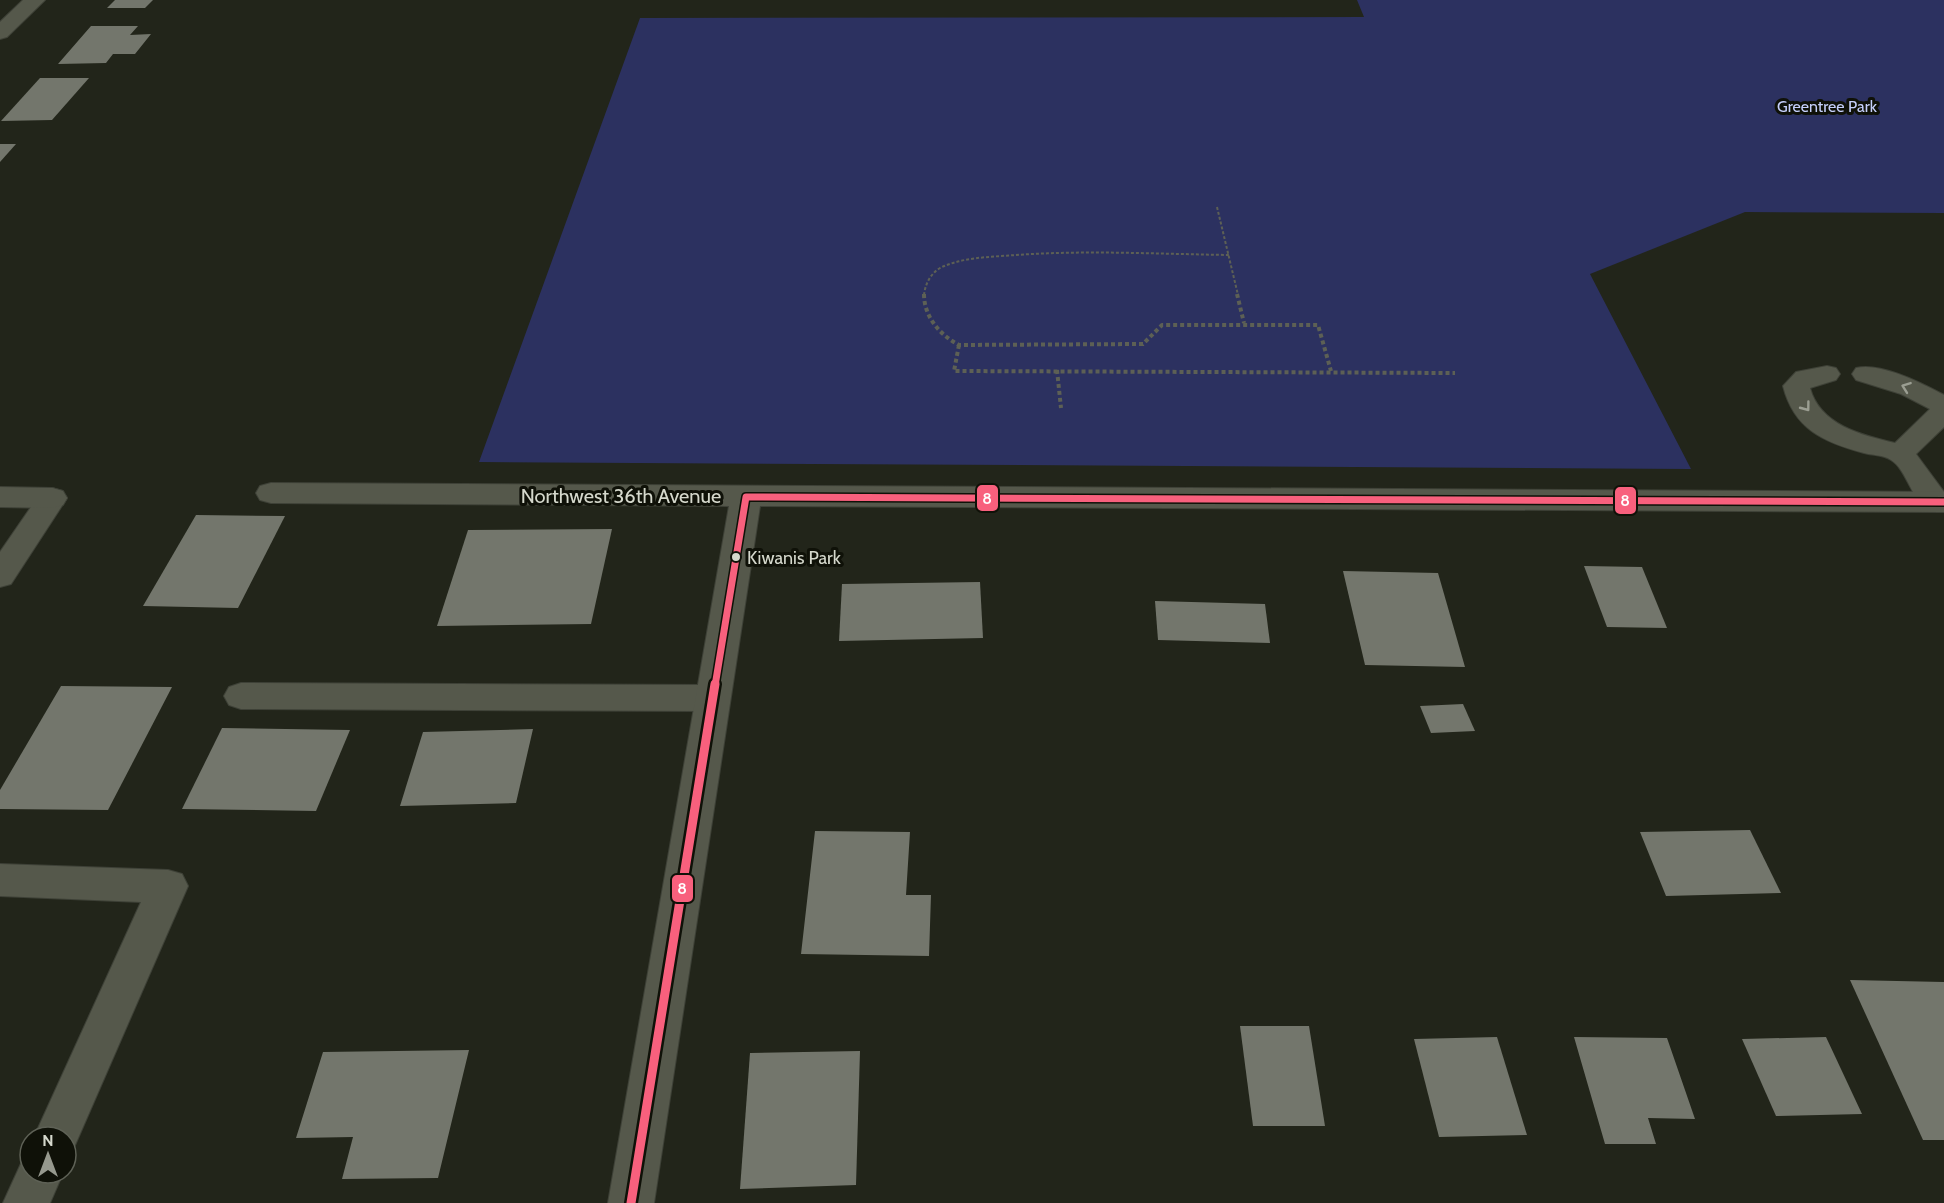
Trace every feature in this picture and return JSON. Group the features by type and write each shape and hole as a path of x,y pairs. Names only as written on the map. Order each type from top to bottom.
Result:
{"street":[{"path":"0,33 35,0"},
{"name":"Northwest 36th Avenue","path":"271,494 1940,502"},
{"path":"0,497 52,498"},
{"path":"631,1203 746,497"},
{"path":"0,880 168,886 61,1125"},
{"path":"26,1203 34,1185"}],"lane":[{"path":"1827,374 1805,378 1796,386 1802,405 1819,422 1856,443 1901,453 1940,502"},
{"path":"1865,374 1911,388 1944,406"},
{"path":"1901,453 1944,411"},
{"path":"0,576 52,498"},
{"path":"241,696 713,698"}],"path":[{"path":"1217,207 1244,323"},
{"path":"1229,255 1011,255 968,260 939,268 927,280 923,300 931,321 950,341 959,345 1143,344 1162,325 1244,323 1318,325 1331,371"},
{"path":"959,345 954,371 1057,370 1236,374 1331,371 1455,373"},
{"path":"1057,370 1061,408"}],"green space":[{"name":"Greentree Park","path":"1357,0 1944,0 1944,213 1745,212 1590,274 1691,469 479,462 640,18 1364,17"}],"building":[{"path":"115,0 153,0 145,8 107,8"},
{"path":"91,26 138,26 130,35 151,34 135,54 113,54 106,63 58,64"},
{"path":"40,78 89,78 52,120 1,121"},
{"path":"0,144 16,144 0,162"},
{"path":"196,515 285,516 238,608 143,606"},
{"path":"612,529 591,624 437,626 468,530"},
{"path":"1584,566 1642,567 1667,628 1607,627"},
{"path":"1343,571 1438,573 1465,667 1365,665"},
{"path":"980,582 983,638 839,641 842,584"},
{"path":"1155,601 1265,604 1270,643 1158,640"},
{"path":"61,686 172,687 108,810 0,809 0,790"},
{"path":"1463,704 1475,731 1431,733 1420,706"},
{"path":"222,728 350,730 316,811 182,809"},
{"path":"533,729 516,803 400,806 423,732"},
{"path":"1750,830 1781,893 1666,896 1640,832"},
{"path":"815,831 910,832 906,895 931,895 929,956 801,954"},
{"path":"1850,980 1944,982 1944,1140 1923,1140"},
{"path":"1240,1026 1309,1026 1325,1126 1253,1126"},
{"path":"1497,1037 1527,1135 1439,1137 1414,1039"},
{"path":"1574,1037 1667,1038 1695,1119 1648,1118 1656,1144 1605,1144"},
{"path":"1826,1037 1862,1114 1776,1116 1742,1039"},
{"path":"469,1050 438,1178 342,1179 353,1137 296,1138 323,1052"},
{"path":"860,1051 856,1185 740,1189 750,1053"}],"transit line":[{"name":"8","path":"631,1203 746,497 1944,502"}],"place":[{"name":"Kiwanis Park","path":"736,557"}]}
